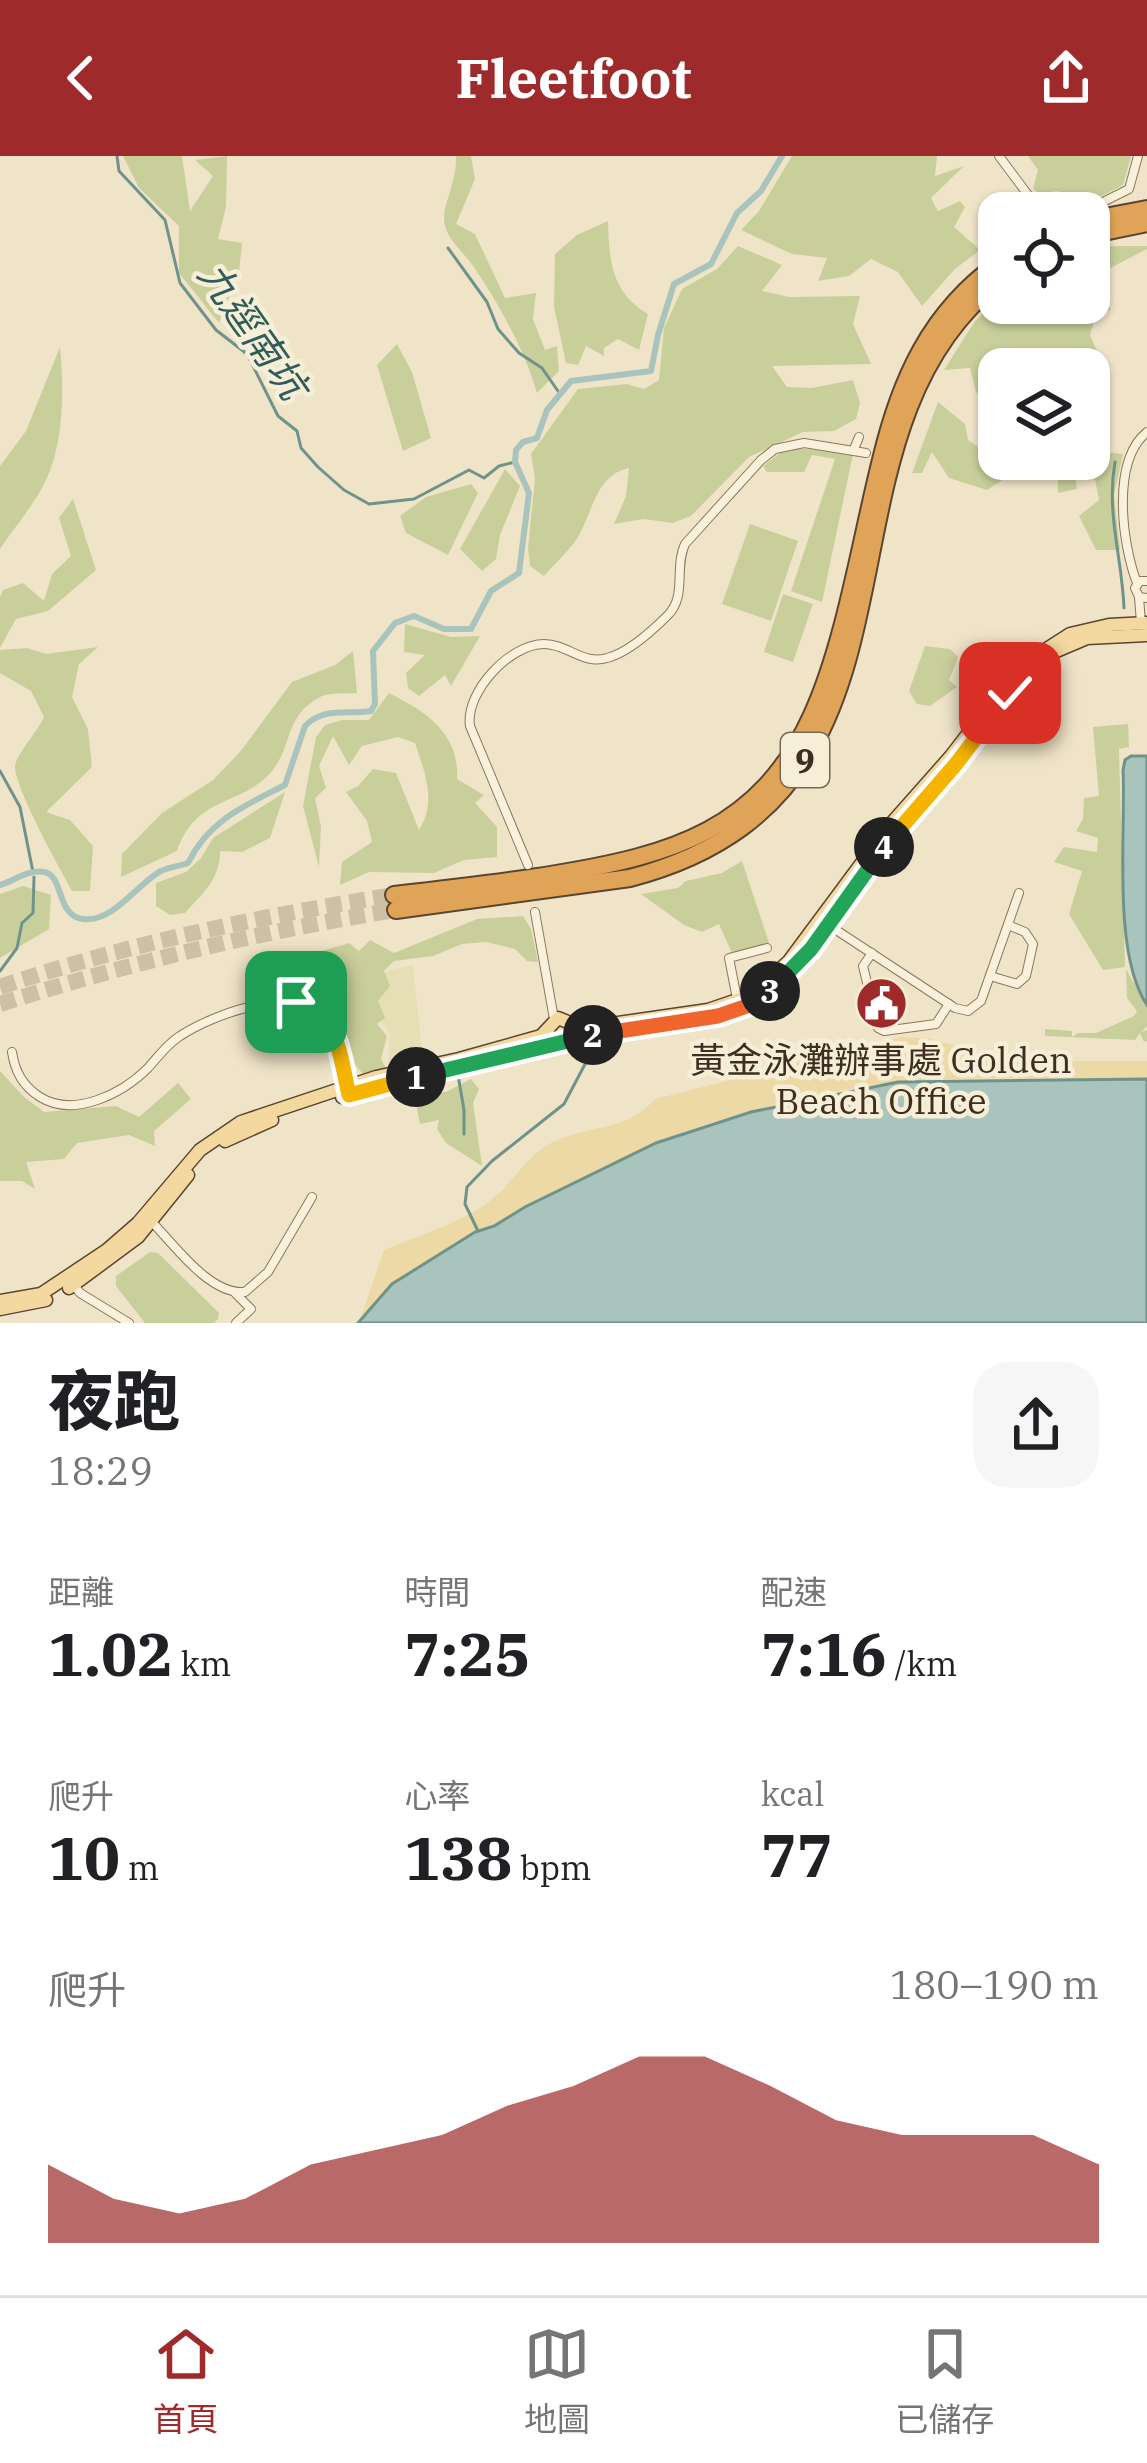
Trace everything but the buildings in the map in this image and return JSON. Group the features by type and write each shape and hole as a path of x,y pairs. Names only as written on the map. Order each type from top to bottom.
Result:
{"highway":[{"path":"1110,216 1147,209"},
{"path":"1110,231 1147,223"},
{"name":"9","path":"978,280 943,316 905,378 824,684 791,754 769,784 718,826 663,852 395,902 630,878 728,838 767,806 796,773 831,712 896,452 921,378 950,330 978,302"}],"main road":[{"path":"738,1005 781,970 1036,667 1078,640 1144,629"},
{"path":"0,1305 41,1302 120,1253 194,1168 230,1137 348,1091 551,1031 695,1020 764,996 791,972 823,921"},
{"path":"551,1031 561,1018 570,1031"}],"street":[{"path":"999,156 1026,192"},
{"path":"1110,196 1129,189 1138,156"},
{"path":"1144,629 1143,597 1135,591 1142,582 1123,484 1128,454 1147,432"},
{"path":"854,449 859,436"},
{"path":"527,865 470,726 470,704 477,689 531,646 554,644 590,659 617,654 671,612 678,596 679,561 685,544 764,456 793,444 866,453"},
{"path":"823,921 963,1011 976,1008 1019,893"},
{"path":"535,912 551,1031"},
{"path":"990,976 1017,984 1026,976 1033,944 1025,932 1008,925"},
{"path":"738,1005 728,953 766,948"},
{"path":"872,953 863,966 874,1025 884,1031 936,1024 949,1004"},
{"path":"12,1052 15,1069 34,1094 68,1106 90,1102 135,1080 176,1039 208,1021 243,1008 296,1002 311,1006 329,1022 348,1091"},
{"path":"235,1293 260,1282 312,1197"},
{"path":"149,1219 214,1283 235,1293 250,1309 236,1323"},
{"path":"72,1281 80,1293 129,1323"}],"shaded area":[{"path":"413,965 423,1061 388,1066 390,1035 372,1005 379,978"}],"green space":[{"path":"123,156 182,156 190,211 213,176 195,160 227,156 226,207 218,239 242,243 239,272 219,323 179,273 179,226 139,188"},
{"path":"456,156 471,156 475,179 456,224 475,234 505,298 536,293 533,319 545,350 557,346 559,371 537,393 502,312 445,227"},
{"path":"792,156 937,156 935,176 964,166 931,198 938,211 960,201 965,207 954,227 978,252 922,306 898,272 871,259 849,276 818,281 827,258 792,254 741,230 759,211"},
{"path":"1028,156 1131,156 1123,185 1109,192 1037,192 1033,188 1038,170"},
{"path":"608,221 614,274 626,296 648,314 639,350 618,339 604,348 604,356 586,346 578,365 566,363 554,307 555,254 577,235"},
{"path":"738,246 782,265 762,291 789,297 860,296 853,324 871,364 772,366 787,387 812,388 853,380 860,403 856,419 834,431 803,432 749,457 691,516 673,523 643,519 614,524 626,496 629,468 618,472 602,486 574,542 544,576 530,566 528,548 535,478 531,454 578,389 627,384 644,389 659,380 664,328 682,289 717,269"},
{"path":"1110,246 1147,249 1110,268"},
{"path":"975,321 1093,324 1090,335 1096,348 978,348 978,394 970,368 944,370"},
{"path":"397,344 412,372 431,438 403,451 377,365"},
{"path":"60,347 61,414 53,463 37,497 0,549 0,466 26,431"},
{"path":"938,402 965,424 968,440 978,447 978,480 1002,480 987,490 949,478 932,452 922,473 912,473"},
{"path":"797,448 853,454 822,602 791,591 835,459 812,455 804,472 767,472 763,466"},
{"path":"1110,453 1123,454 1114,495 1120,550 1096,550 1079,516 1099,500 1095,480 1110,480"},
{"path":"505,469 520,486 500,535 496,559 482,571 460,549"},
{"path":"1058,480 1076,480 1077,489 1058,493"},
{"path":"471,484 478,493 448,555 406,533 400,516 426,497"},
{"path":"73,499 96,570 48,611 16,619 0,648 3,590 23,583 44,601 52,574 71,556 59,518"},
{"path":"750,524 798,541 771,621 722,604"},
{"path":"783,594 813,604 793,662 764,652"},
{"path":"405,624 451,637 480,636 451,686 445,675 419,696 408,688 406,673 425,655 404,652"},
{"path":"925,646 950,649 958,657 949,680 957,687 930,706 917,704 909,691"},
{"path":"98,647 79,664 72,697 88,729 92,767 46,812 70,820 93,846 90,891 72,891 30,810 15,767 44,717 31,691 0,673 0,650 27,648 46,654"},
{"path":"353,651 357,693 328,694 309,704 264,780 209,809 186,832 177,851 121,877 122,854 162,813 213,780 292,682 335,665"},
{"path":"389,693 427,716 446,736 457,779 484,795 475,803 497,827 497,857 464,860 434,873 369,872 340,885 342,862 372,842 367,821 346,792 373,769 396,773 419,830 427,809 428,787 415,743 398,737 362,746 349,765 333,736 319,766 326,788 315,798 321,826 319,867 303,806 316,737 325,725 369,720"},
{"path":"1128,724 1129,747 1119,749 1125,967 1103,970 1069,914 1082,871 1054,862 1064,847 1097,852 1098,838 1076,831 1083,819 1084,798 1099,796 1093,727"},
{"path":"285,792 270,838 242,852 220,851 214,878 185,913 170,915 156,906 156,883 186,872 213,838"},
{"path":"742,861 769,943 732,953 719,924 702,932 641,894 678,888"},
{"path":"23,886 51,895 49,929 0,958 0,894"},
{"path":"523,916 538,962 527,961 515,949 486,942 394,961 384,971 390,986 378,1001 385,1018 377,1024 387,1036 381,1059 386,1068 364,1075 351,1060 349,1040 329,1006 332,991 322,951 349,943 359,951 370,940 394,953 477,919"},
{"path":"1126,969 1147,1007 1147,1026 1141,1032 1147,1030 1147,1041 1140,1033 1135,1040 1045,1036 1045,1029 1072,1031 1072,1037 1096,1033 1134,1016 1137,1011 1127,998"},
{"path":"0,1071 44,1112 116,1106 139,1117 178,1083 191,1099 154,1131 155,1146 129,1135 77,1143 64,1159 26,1162 35,1189 22,1181 0,1181"},
{"path":"471,1079 479,1089 473,1103 482,1166 446,1143 437,1129 439,1120 420,1124 414,1093 446,1092"},
{"path":"150,1252 158,1253 219,1313 214,1323 145,1323 116,1286 116,1276"}],"sand":[{"path":"901,1037 928,1038 1011,1061 1147,1061 1147,1079 899,1082 810,1097 714,1122 648,1147 459,1243 407,1276 361,1317 384,1250 486,1204 545,1146 633,1117 655,1099"}],"water":[{"path":"1131,756 1147,756 1147,1005 1136,983 1125,924 1123,770"},
{"path":"1147,1079 1147,1323 358,1323 392,1284 475,1232 656,1143 751,1112 898,1082"}],"waterway":[{"name":"九逕南坑","path":"117,156 119,171 165,220 180,283 216,330 247,354 278,416 297,431 301,448 344,490 369,504 414,499 469,470 484,478 499,466 515,462"},
{"path":"0,885 44,872 55,880 74,916 94,919 105,915 161,871 188,863 206,836 229,816 285,785 305,726 328,714 371,711 375,704 373,651 395,623 414,616 444,629 471,629 491,591 519,573 529,493 515,462 516,450 537,438 547,410 571,381 651,371 674,284 711,264 737,213 761,191 782,156"},
{"path":"448,248 487,302 498,329 519,353 542,368 560,394"},
{"path":"1115,462 1113,517 1124,608"},
{"path":"0,771 20,807 33,872"},
{"path":"0,971 17,948 22,923 33,913 34,877"},
{"path":"478,1231 465,1204 467,1187 564,1104 593,1049"},
{"path":"458,1075 464,1134"}],"tunnel":[{"path":"0,987 195,933 394,895"},
{"path":"0,1004 196,950 396,910"}],"place":[{"name":"黃金泳灘辦事處 Golden Beach Office","path":"881,1004"}],"route":[{"path":"296,1002 311,1006 329,1022 349,1095 579,1036 718,1016 747,1006 802,960 896,830 956,764 1010,693"}]}
